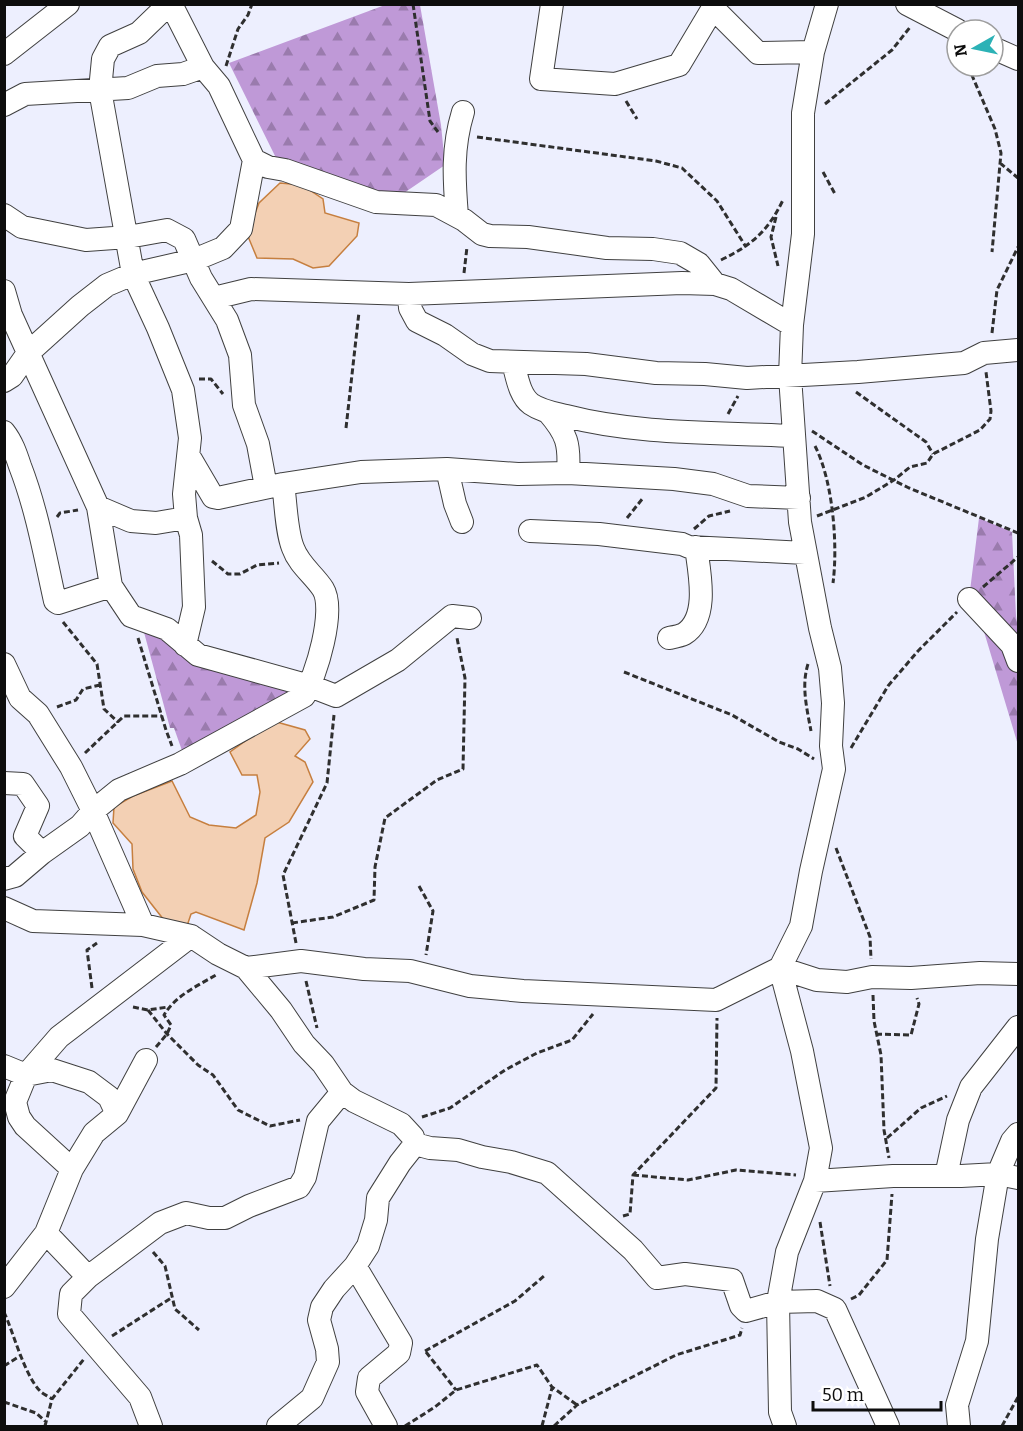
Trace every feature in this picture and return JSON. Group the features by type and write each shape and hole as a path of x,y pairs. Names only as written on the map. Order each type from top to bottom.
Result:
{"street":[{"path":"4,54 68,4"},
{"path":"4,381 12,375 28,354 80,306 107,285 133,274 194,260 223,248 241,229 254,160 219,86 202,67 170,4 139,33 110,46 103,59 100,90 133,274 183,390 190,438 184,494 194,607 185,645"},
{"path":"552,4 541,79 615,84 679,65 713,8 758,54 813,52"},
{"path":"246,968 301,961 364,969 410,971 470,986 607,996 716,1000 780,968 801,926 834,769 831,746 833,703 830,668 800,522 790,376 792,325 803,234 803,126 813,52 827,4"},
{"path":"915,8 945,24"},
{"path":"4,105 25,94 128,88 157,76 183,74 202,67"},
{"path":"462,112 456,135 454,174 464,220"},
{"path":"254,160 268,167 285,170 376,202 436,205 464,220 482,234 490,236 564,241 607,248 672,251 686,256 709,277 792,325"},
{"path":"4,214 22,227 86,240 128,237 167,230 184,239 201,278 227,320 240,355 244,405 275,486 292,546 299,561 323,590 328,602 327,625 310,686 304,696 180,764 119,789 93,811 80,826 15,876 4,879"},
{"path":"214,298 251,289 409,294 462,293 682,283 709,277"},
{"path":"4,291 8,315 98,507 111,586 131,616 167,629 198,655 310,686 336,696 398,660 461,617"},
{"path":"409,294 410,308 417,321 445,335 472,354 490,361 586,364 656,374 705,374 747,378 831,374 964,363 987,347 1018,350"},
{"path":"513,363 520,388 532,404 548,412 590,422 621,427 706,431 793,428"},
{"path":"548,412 567,438 568,473"},
{"path":"4,432 10,440 26,481 41,533 55,601 58,603 111,586"},
{"path":"189,456 213,497 219,498 362,472 447,469 518,474 568,473 657,478 713,484 748,496 799,498"},
{"path":"447,469 455,504 462,522"},
{"path":"98,507 131,521 188,527"},
{"path":"530,531 805,553"},
{"path":"669,638 684,634 696,621 702,592 689,545"},
{"path":"969,599 1012,645 1018,661"},
{"path":"4,664 20,698 38,714 71,767 143,925"},
{"path":"4,783 23,784 38,806 25,836 42,853"},
{"path":"4,908 33,921 143,925 191,936 218,954 246,968 281,1010 304,1044 323,1064 342,1092 354,1101 400,1124 413,1137 415,1144"},
{"path":"72,1169 25,1126 19,1117 15,1102 26,1075 59,1037 191,936"},
{"path":"780,968 817,981 847,982 872,977 911,978 981,973 1018,974"},
{"path":"780,968 802,1051 821,1148 815,1181 787,1252 778,1302 780,1412 785,1426"},
{"path":"946,1176 958,1120 971,1087 1018,1027"},
{"path":"4,1287 46,1233 72,1169 94,1133 117,1114 146,1060"},
{"path":"4,1066 26,1075 52,1070 89,1082 110,1097 117,1114"},
{"path":"151,1426 140,1397 69,1314 70,1294 88,1277 160,1223 186,1213 209,1218 225,1218 299,1187 305,1177 318,1121 342,1092"},
{"path":"959,1426 957,1405 977,1341 987,1239 1008,1176 1012,1141 1018,1134"},
{"path":"415,1144 430,1148 458,1150 547,1173 604,1222 633,1250 657,1278 685,1274 732,1280 741,1306 746,1311 778,1302 818,1301 835,1309 888,1426"},
{"path":"278,1426 312,1398 328,1362 319,1320 322,1307 368,1246 376,1221 378,1198 415,1144"},
{"path":"815,1181 893,1176 1008,1176"},
{"path":"46,1233 88,1277"},
{"path":"355,1266 401,1343 399,1353 369,1378 368,1392 386,1426"}],"path":[{"path":"219,86 238,29 249,15 252,4"},
{"path":"413,4 430,122 438,132 656,161 682,168 717,201 747,247"},
{"path":"803,126 823,106 892,50 915,8"},
{"path":"973,78 995,129 1001,153 992,252"},
{"path":"1000,163 1018,178"},
{"path":"709,277 768,227 784,198"},
{"path":"462,293 464,220"},
{"path":"800,522 866,497 910,467 927,462 933,454 980,430 990,419 992,411 987,347 997,290 1018,247"},
{"path":"346,428 362,292"},
{"path":"831,374 926,442 933,454"},
{"path":"706,431 728,414 747,378"},
{"path":"179,380 211,379 224,396"},
{"path":"793,428 818,434 863,465 1018,533"},
{"path":"793,428 811,439 822,459 829,485 835,567 832,593"},
{"path":"609,536 630,515 657,478"},
{"path":"689,545 701,521 710,516 729,512 748,496"},
{"path":"41,533 60,513 98,507"},
{"path":"188,527 207,557 228,574 240,574 257,565 299,561"},
{"path":"851,750 888,686 918,651 969,599 1018,557"},
{"path":"58,603 63,621 97,664 104,709 118,722"},
{"path":"131,616 162,716 180,764"},
{"path":"292,923 333,917 374,900 375,867 385,818 436,780 463,769 465,678 461,617"},
{"path":"624,672 732,715 779,742 798,749 834,769"},
{"path":"38,714 76,700 83,689 100,685"},
{"path":"317,1029 283,875 327,783 336,696"},
{"path":"71,767 123,716 162,716"},
{"path":"819,1216 835,1309 859,1295 887,1260 893,1176 886,1139 870,937 834,840"},
{"path":"419,886 433,911 423,974"},
{"path":"95,1009 87,950 119,924"},
{"path":"146,1060 167,1034 171,1025 164,1015 168,1007 217,974 218,954"},
{"path":"876,1034 911,1035 919,1004 911,978"},
{"path":"400,1124 450,1108 505,1071 537,1053 572,1040 607,996"},
{"path":"604,1222 630,1214 633,1175 716,1088 718,1037 716,1000"},
{"path":"128,1008 135,1006 148,1010 168,1007"},
{"path":"148,1010 167,1034 198,1065 213,1075 238,1110 270,1125 322,1116"},
{"path":"886,1139 921,1108 971,1087"},
{"path":"633,1175 688,1180 736,1170 796,1175 815,1181"},
{"path":"140,1238 165,1266 175,1309 199,1330"},
{"path":"399,1353 425,1351 515,1301 544,1276"},
{"path":"46,1424 52,1399 69,1376 97,1347 138,1317 171,1298"},
{"path":"554,1426 577,1405 676,1354 740,1335 746,1311"},
{"path":"4,1312 20,1356 40,1390 52,1399"},
{"path":"425,1351 456,1390"},
{"path":"4,1366 20,1356"},
{"path":"404,1426 435,1407 456,1390 537,1365 552,1387 577,1405"},
{"path":"542,1426 552,1387"},
{"path":"1002,1426 1018,1397"},
{"path":"4,1402 36,1413 46,1424"}],"green space":[{"path":"385,5 420,5 441,125 445,165 382,208 278,162 229,63"},
{"path":"979,518 1012,532 1018,630 1018,745 982,625 969,599"},
{"path":"142,625 299,695 185,759 174,728 170,728"}],"shaded area":[{"path":"280,183 302,185 323,199 325,213 359,223 357,236 329,266 313,268 293,259 257,258 247,234 259,203"},
{"path":"273,721 305,730 310,739 295,756 305,762 313,782 289,822 265,838 257,883 244,930 196,912 191,914 187,926 164,920 142,892 133,869 132,844 113,823 114,807 133,796 172,781 190,817 209,825 236,828 256,815 260,792 257,775 242,775 230,752"}]}
